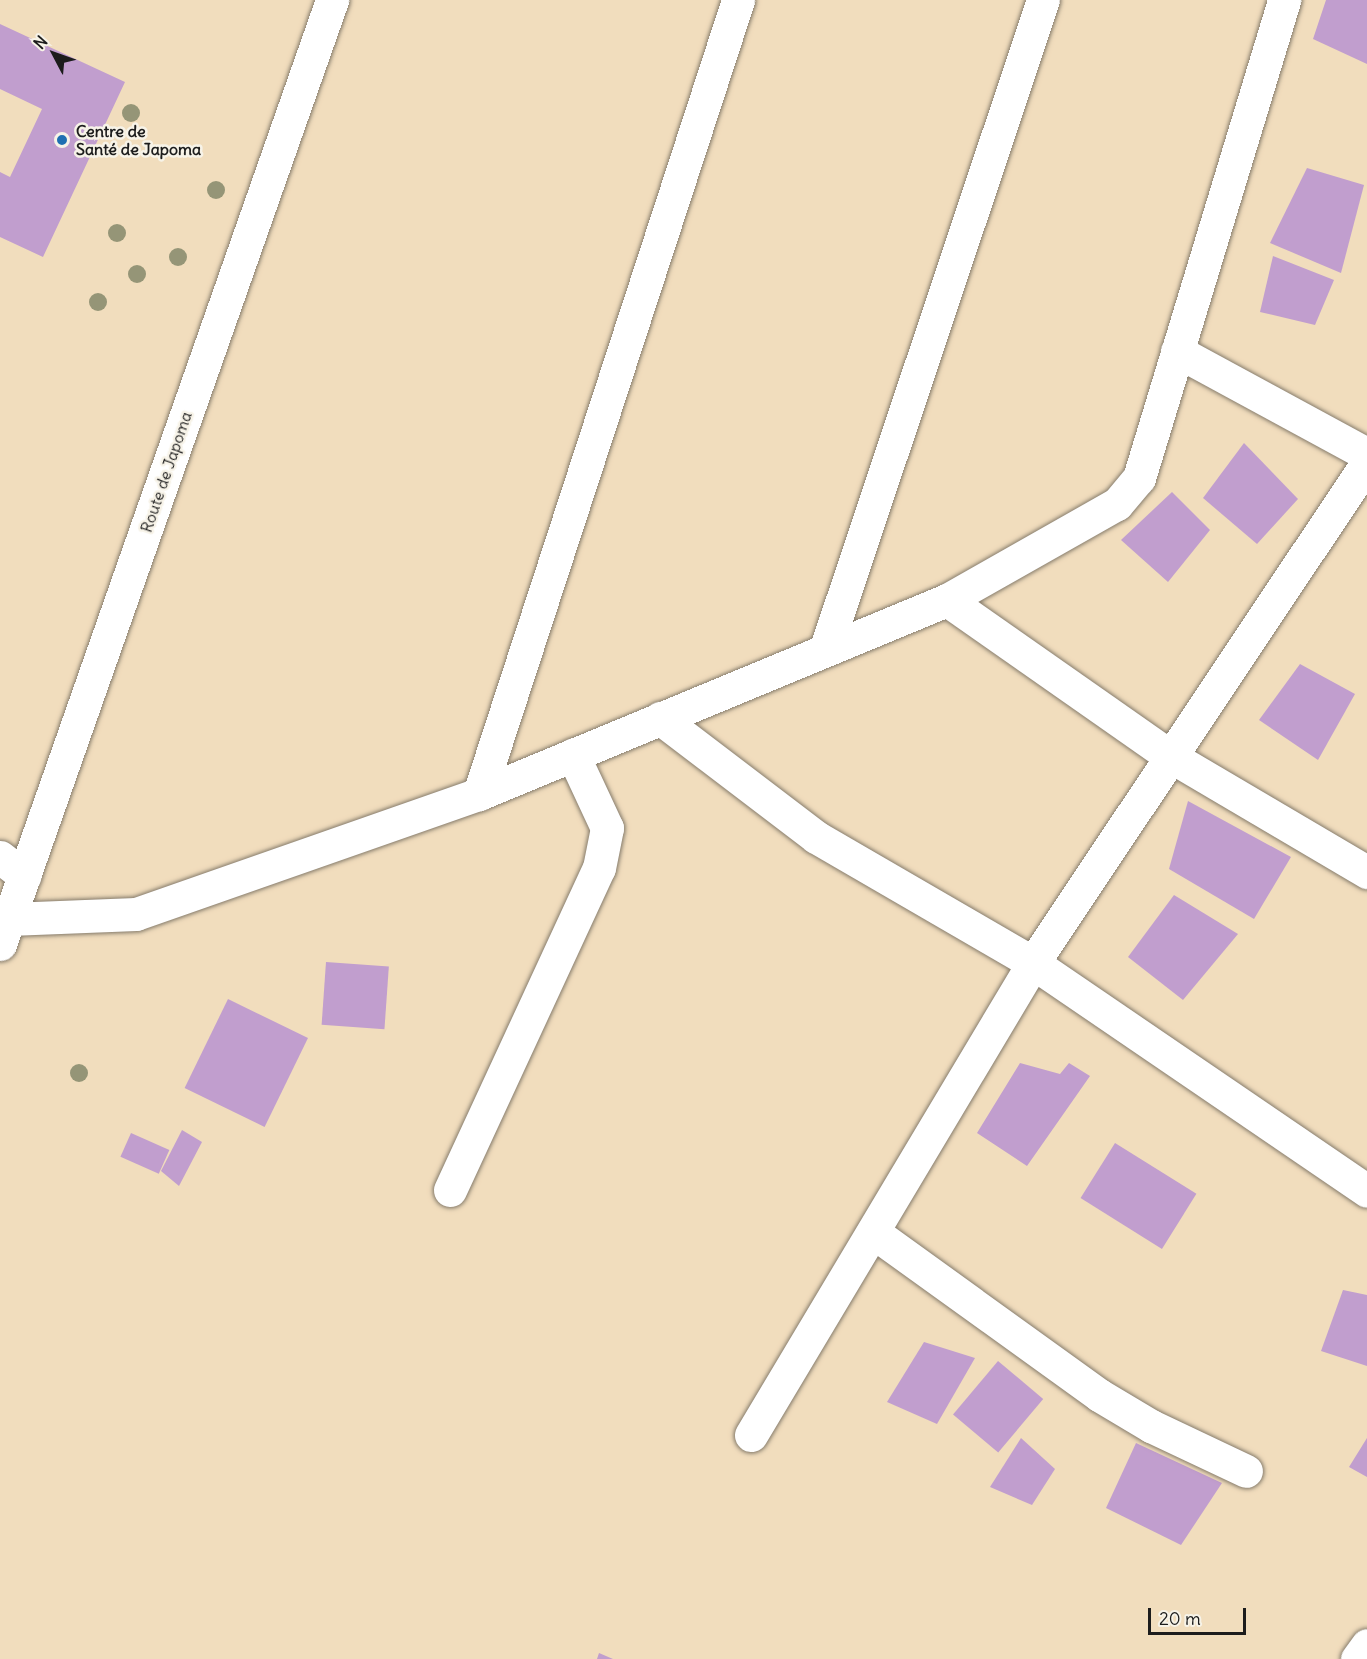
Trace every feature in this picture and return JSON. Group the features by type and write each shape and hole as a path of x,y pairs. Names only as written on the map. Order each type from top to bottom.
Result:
{"street":[{"name":"Route de Japoma","path":"5,931 12,867 332,0"},
{"path":"479,794 738,0"},
{"path":"826,648 1043,0"},
{"path":"5,931 136,914 479,794 826,648 947,600 1117,504 1139,478 1284,0"},
{"path":"1178,351 1367,454"},
{"path":"751,1435 1033,963 1367,463"},
{"path":"947,600 1170,756 1367,872"},
{"path":"660,718 816,837 1033,963 1367,1191"},
{"path":"450,1190 599,868 607,828 573,755"},
{"path":"873,1232 1099,1395 1151,1426 1246,1472"},
{"path":"1357,1659 1367,1645"}],"building":[{"path":"1326,0 1367,0 1367,64 1313,39"},
{"name":"Centre de Santé de Japoma","path":"0,24 125,82 43,257 0,237 0,172 10,177 42,109 0,89"},
{"path":"1307,168 1364,185 1341,273 1270,243"},
{"path":"1273,256 1334,280 1315,325 1260,312"},
{"path":"1244,443 1298,499 1257,544 1203,498"},
{"path":"1172,492 1210,530 1168,582 1121,540"},
{"path":"1300,664 1355,694 1318,760 1259,720"},
{"path":"1188,801 1291,857 1254,919 1169,869"},
{"path":"1174,895 1238,934 1183,1000 1128,957"},
{"path":"326,962 389,966 384,1029 322,1025"},
{"path":"228,999 308,1038 265,1127 185,1088"},
{"path":"1020,1063 1060,1074 1069,1063 1090,1076 1027,1166 977,1133"},
{"path":"182,1130 202,1142 179,1186 161,1171"},
{"path":"131,1133 169,1150 159,1174 120,1157"},
{"path":"1115,1143 1196,1194 1162,1249 1081,1198"},
{"path":"1343,1290 1367,1295 1367,1366 1321,1351"},
{"path":"924,1342 975,1358 937,1424 887,1402"},
{"path":"998,1361 1043,1399 998,1453 953,1415"},
{"path":"1021,1438 1055,1469 1032,1505 990,1487"},
{"path":"1367,1438 1367,1477 1349,1467"},
{"path":"1136,1443 1222,1483 1181,1545 1106,1508"},
{"path":"599,1653 613,1659 597,1659"}],"place":[{"name":"Centre de Santé de Japoma","path":"62,140"}]}
